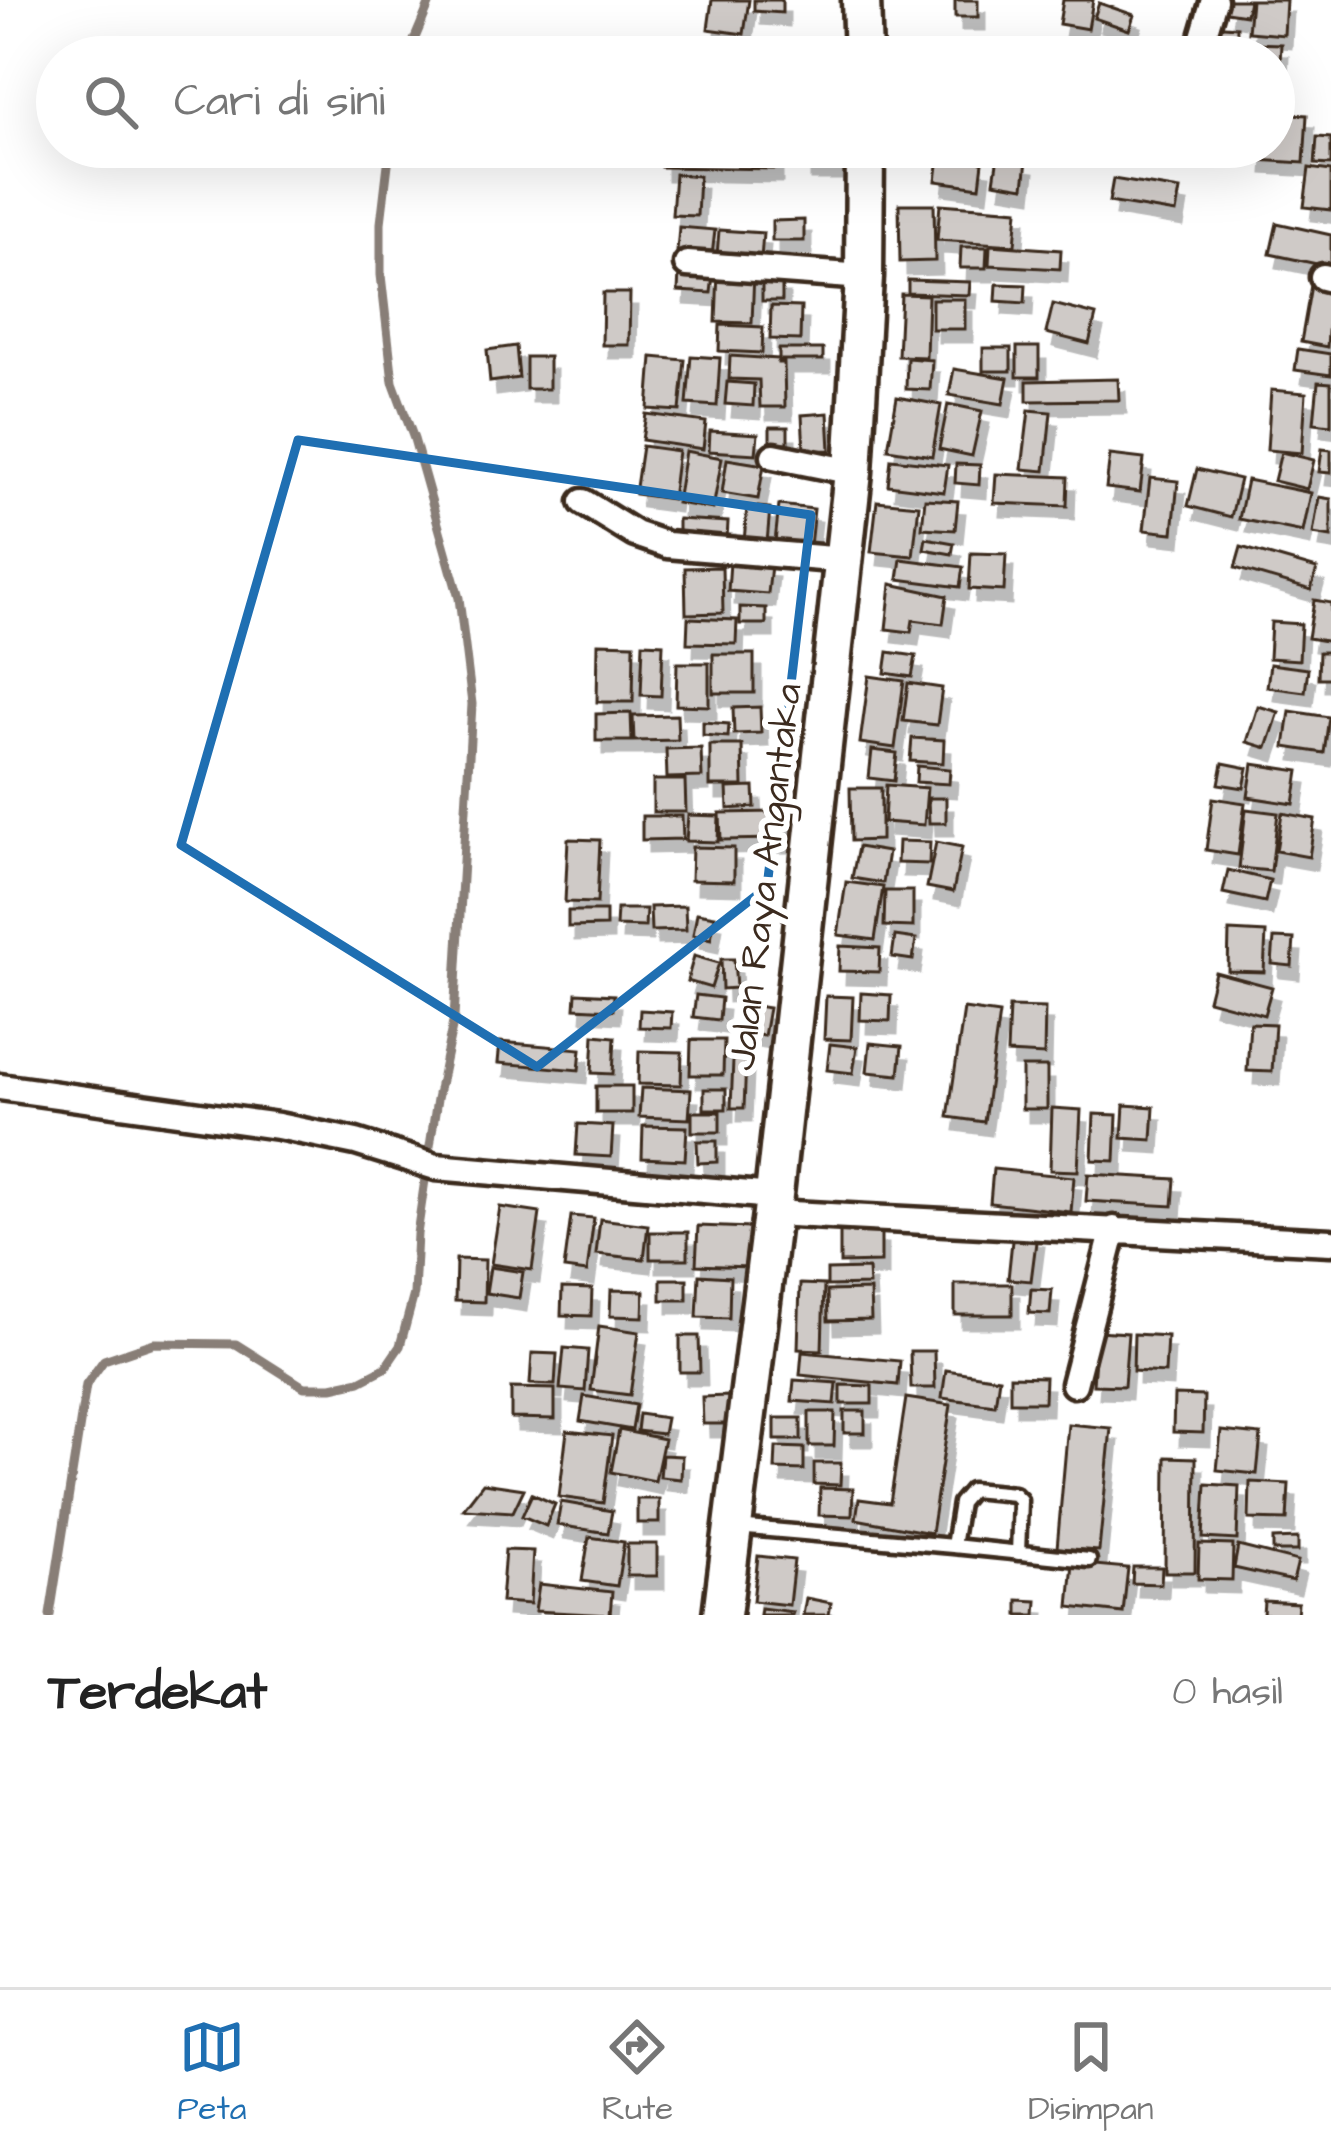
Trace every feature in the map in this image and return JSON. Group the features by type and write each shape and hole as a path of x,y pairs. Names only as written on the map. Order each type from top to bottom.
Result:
{"main road":[{"path":"861,0 862,36"},
{"name":"Jalan Raya Angantaka","path":"722,1615 853,472 865,168"}],"street":[{"path":"1204,36 1214,0"},
{"path":"687,264 863,277"},
{"path":"774,456 853,472"},
{"path":"583,502 634,534 667,545 844,560"},
{"path":"0,1087 278,1126 356,1142 436,1167 772,1204 1177,1236 1331,1242"},
{"path":"1074,1384 1114,1229"}],"lane":[{"path":"953,1546 964,1496 971,1490 1014,1494 1022,1510 1018,1553"},
{"path":"735,1527 1089,1560"}],"highlighted area":[{"path":"298,440 811,515 767,887 537,1067 181,845"}],"building":[{"path":"712,0 749,0 744,34 708,29"},
{"path":"754,0 782,0 782,13 754,11"},
{"path":"955,0 978,0 978,17 955,17"},
{"path":"1063,0 1093,0 1088,29 1059,24"},
{"path":"1228,0 1249,0 1246,15 1226,12"},
{"path":"1251,0 1286,0 1284,35 1248,32"},
{"path":"1099,3 1134,15 1129,30 1094,18"},
{"path":"1209,25 1237,27 1237,36 1209,36"},
{"path":"1295,114 1307,115 1304,163 1295,162"},
{"path":"1317,137 1331,138 1331,165 1315,164"},
{"path":"938,168 982,168 980,187 936,181"},
{"path":"996,168 1026,168 1024,187 994,182"},
{"path":"1309,168 1331,171 1331,210 1304,207"},
{"path":"675,174 699,176 697,216 672,215"},
{"path":"1113,179 1180,190 1176,213 1109,202"},
{"path":"899,204 934,204 935,261 900,262"},
{"path":"940,204 1018,210 1015,245 937,240"},
{"path":"804,220 804,241 772,241 772,221"},
{"path":"1277,223 1331,235 1331,267 1270,254"},
{"path":"679,227 715,230 712,256 677,252"},
{"path":"719,230 763,233 761,259 717,256"},
{"path":"990,245 1061,250 1060,269 989,265"},
{"path":"961,247 987,247 986,268 960,268"},
{"path":"718,271 754,272 752,323 716,322"},
{"path":"679,273 713,275 711,293 678,291"},
{"path":"908,280 970,282 969,295 908,293"},
{"path":"762,281 782,281 782,301 762,301"},
{"path":"997,284 1026,285 1025,303 996,301"},
{"path":"1311,285 1331,288 1327,347 1301,342"},
{"path":"603,293 630,293 629,345 602,345"},
{"path":"901,294 928,295 926,357 898,356"},
{"path":"932,299 965,299 965,329 932,329"},
{"path":"1053,304 1096,315 1089,344 1046,333"},
{"path":"771,306 801,307 800,340 770,339"},
{"path":"720,325 763,327 762,353 719,351"},
{"path":"516,346 519,378 490,382 487,350"},
{"path":"1017,347 1039,347 1039,377 1017,377"},
{"path":"983,348 1011,348 1011,371 983,371"},
{"path":"779,349 823,349 823,360 779,360"},
{"path":"1298,349 1331,354 1331,375 1295,370"},
{"path":"691,356 720,358 717,406 687,404"},
{"path":"730,356 784,363 785,407 760,407 759,380 729,379"},
{"path":"526,357 549,357 549,389 526,389"},
{"path":"652,357 685,360 680,411 648,409"},
{"path":"907,358 932,360 930,390 906,389"},
{"path":"954,369 1008,378 1003,404 949,395"},
{"path":"1118,379 1119,400 1027,401 1027,381"},
{"path":"727,382 754,384 753,406 725,404"},
{"path":"1318,382 1331,383 1331,425 1314,423"},
{"path":"1271,390 1306,393 1302,453 1267,450"},
{"path":"897,397 941,405 932,456 888,449"},
{"path":"948,404 982,411 972,456 939,449"},
{"path":"1029,410 1051,412 1045,471 1022,469"},
{"path":"828,413 830,450 804,451 802,415"},
{"path":"646,414 706,422 703,449 642,440"},
{"path":"770,427 788,427 788,443 770,443"},
{"path":"710,431 758,434 756,454 709,451"},
{"path":"642,446 678,451 672,499 635,494"},
{"path":"1322,449 1331,450 1331,473 1319,472"},
{"path":"685,451 722,458 713,509 677,503"},
{"path":"1281,452 1314,460 1307,489 1274,481"},
{"path":"1110,455 1144,459 1140,492 1106,488"},
{"path":"727,459 764,465 758,499 722,493"},
{"path":"891,459 948,465 944,492 888,485"},
{"path":"956,464 980,465 979,485 955,483"},
{"path":"1197,469 1240,479 1231,517 1188,506"},
{"path":"996,474 1068,477 1067,506 994,503"},
{"path":"1150,478 1178,481 1173,533 1144,530"},
{"path":"1247,480 1311,493 1303,532 1239,519"},
{"path":"1319,497 1331,499 1331,537 1313,534"},
{"path":"925,499 958,501 955,530 922,528"},
{"path":"877,501 919,505 913,556 871,552"},
{"path":"779,505 814,509 810,546 775,542"},
{"path":"747,506 770,508 767,543 744,542"},
{"path":"678,519 728,522 727,539 678,537"},
{"path":"926,538 954,543 952,554 924,549"},
{"path":"1241,547 1317,569 1311,590 1235,568"},
{"path":"971,553 1006,554 1004,591 969,589"},
{"path":"901,559 963,567 960,587 898,579"},
{"path":"730,562 771,565 768,594 728,591"},
{"path":"722,567 723,613 686,614 685,568"},
{"path":"891,584 947,596 943,624 913,620 911,632 886,629"},
{"path":"1314,600 1331,603 1331,642 1308,638"},
{"path":"740,607 766,608 766,624 740,624"},
{"path":"688,618 737,620 736,644 687,643"},
{"path":"1271,622 1301,624 1299,660 1269,658"},
{"path":"598,643 634,644 633,702 597,702"},
{"path":"643,643 663,644 661,696 641,695"},
{"path":"888,652 916,656 912,677 885,673"},
{"path":"1319,652 1331,652 1331,678 1318,678"},
{"path":"713,654 754,654 754,693 713,693"},
{"path":"677,663 709,663 709,706 676,705"},
{"path":"1270,664 1308,669 1305,692 1267,687"},
{"path":"869,676 904,681 895,748 860,743"},
{"path":"908,683 942,688 937,725 903,721"},
{"path":"1258,706 1279,712 1267,748 1247,742"},
{"path":"760,707 761,733 734,734 733,708"},
{"path":"1290,711 1329,717 1324,753 1285,747"},
{"path":"631,713 632,741 596,741 596,714"},
{"path":"677,715 678,740 634,741 633,716"},
{"path":"703,722 729,724 728,737 703,735"},
{"path":"912,738 944,740 943,763 910,761"},
{"path":"710,745 742,745 743,786 710,786"},
{"path":"701,748 702,777 667,778 666,749"},
{"path":"872,750 897,753 894,781 869,778"},
{"path":"1223,763 1248,768 1244,788 1219,784"},
{"path":"1253,764 1299,771 1294,804 1248,797"},
{"path":"917,766 950,769 949,784 916,782"},
{"path":"653,780 685,780 686,812 653,812"},
{"path":"886,785 927,788 924,825 884,822"},
{"path":"754,787 755,807 728,809 727,788"},
{"path":"850,788 881,788 881,840 851,841"},
{"path":"928,798 946,798 946,823 929,823"},
{"path":"1213,798 1245,803 1238,855 1206,850"},
{"path":"1246,809 1278,813 1271,871 1239,868"},
{"path":"784,812 784,839 721,840 720,813"},
{"path":"1282,813 1315,819 1309,857 1276,851"},
{"path":"688,815 719,816 718,842 686,841"},
{"path":"642,816 682,816 683,839 642,840"},
{"path":"568,839 600,840 597,903 565,902"},
{"path":"898,841 930,842 929,864 897,863"},
{"path":"936,842 962,847 953,892 927,887"},
{"path":"692,847 734,848 734,881 691,880"},
{"path":"858,847 888,852 883,883 852,878"},
{"path":"1228,870 1270,880 1265,902 1223,893"},
{"path":"846,882 883,887 875,940 838,935"},
{"path":"885,891 913,891 913,927 884,926"},
{"path":"685,906 686,930 651,931 650,907"},
{"path":"617,909 646,909 645,927 616,926"},
{"path":"568,911 606,911 606,926 568,927"},
{"path":"697,913 715,916 711,939 693,935"},
{"path":"1229,931 1266,933 1264,972 1228,971"},
{"path":"895,936 916,939 913,960 892,957"},
{"path":"1274,938 1294,939 1292,966 1272,964"},
{"path":"840,946 880,948 879,972 839,971"},
{"path":"694,956 719,963 711,988 687,981"},
{"path":"721,959 734,959 736,988 722,989"},
{"path":"1215,972 1272,987 1264,1015 1208,1000"},
{"path":"576,993 614,995 613,1010 575,1008"},
{"path":"861,993 891,995 890,1021 860,1020"},
{"path":"696,995 721,998 719,1020 693,1017"},
{"path":"826,996 853,997 851,1040 824,1039"},
{"path":"749,1005 769,1008 764,1036 744,1033"},
{"path":"1009,1007 1045,1008 1044,1055 1007,1053"},
{"path":"964,1009 999,1014 984,1122 948,1117"},
{"path":"640,1010 672,1012 671,1028 639,1027"},
{"path":"1250,1023 1275,1024 1272,1072 1247,1071"},
{"path":"594,1035 615,1037 613,1074 592,1073"},
{"path":"691,1040 724,1040 723,1075 690,1075"},
{"path":"500,1042 581,1049 579,1070 498,1063"},
{"path":"870,1043 902,1046 899,1075 867,1072"},
{"path":"830,1044 857,1047 853,1073 827,1070"},
{"path":"639,1051 682,1052 681,1085 638,1084"},
{"path":"733,1060 746,1061 744,1108 731,1108"},
{"path":"1022,1067 1047,1067 1047,1109 1022,1109"},
{"path":"596,1086 632,1086 632,1113 596,1113"},
{"path":"641,1088 691,1090 689,1119 639,1117"},
{"path":"704,1089 726,1089 726,1109 704,1109"},
{"path":"1124,1105 1154,1107 1152,1140 1122,1138"},
{"path":"1052,1108 1081,1110 1078,1171 1050,1170"},
{"path":"692,1112 720,1112 720,1132 692,1132"},
{"path":"1094,1114 1117,1115 1115,1161 1092,1160"},
{"path":"578,1124 613,1126 611,1157 576,1155"},
{"path":"643,1126 687,1127 685,1160 642,1158"},
{"path":"697,1141 717,1141 717,1162 698,1163"},
{"path":"993,1169 1074,1177 1071,1212 990,1203"},
{"path":"1088,1174 1175,1179 1173,1206 1086,1201"},
{"path":"500,1207 540,1213 532,1270 491,1264"},
{"path":"571,1216 594,1218 587,1272 564,1269"},
{"path":"600,1219 648,1225 644,1259 596,1254"},
{"path":"698,1226 750,1228 749,1267 696,1265"},
{"path":"840,1231 881,1231 881,1262 840,1263"},
{"path":"1013,1231 1037,1234 1031,1281 1008,1279"},
{"path":"650,1232 688,1232 688,1259 650,1259"},
{"path":"456,1259 485,1260 484,1302 455,1301"},
{"path":"490,1267 523,1272 519,1298 486,1293"},
{"path":"868,1269 869,1285 827,1286 827,1270"},
{"path":"699,1275 730,1277 729,1318 697,1317"},
{"path":"661,1279 687,1279 687,1300 661,1300"},
{"path":"800,1284 824,1285 822,1350 798,1349"},
{"path":"955,1284 1012,1284 1012,1315 955,1315"},
{"path":"562,1288 592,1289 591,1316 561,1315"},
{"path":"1031,1289 1052,1290 1050,1314 1029,1313"},
{"path":"611,1290 644,1291 643,1317 610,1316"},
{"path":"870,1290 871,1320 828,1321 827,1291"},
{"path":"599,1326 639,1332 630,1395 591,1390"},
{"path":"1097,1331 1128,1333 1124,1386 1093,1385"},
{"path":"1134,1334 1167,1336 1165,1373 1133,1371"},
{"path":"680,1336 699,1336 700,1372 680,1372"},
{"path":"564,1348 588,1350 585,1391 560,1389"},
{"path":"910,1351 934,1351 935,1388 911,1388"},
{"path":"802,1352 900,1361 898,1385 800,1375"},
{"path":"532,1353 557,1354 555,1385 530,1384"},
{"path":"946,1370 999,1378 995,1405 942,1398"},
{"path":"1010,1376 1045,1377 1044,1402 1010,1402"},
{"path":"794,1380 837,1383 835,1404 792,1401"},
{"path":"841,1385 872,1386 872,1404 841,1404"},
{"path":"511,1388 555,1389 555,1419 511,1418"},
{"path":"1174,1395 1204,1396 1203,1433 1173,1432"},
{"path":"584,1396 636,1405 632,1430 580,1421"},
{"path":"728,1396 729,1424 703,1424 702,1397"},
{"path":"906,1398 951,1405 931,1533 856,1519 859,1499 890,1503"},
{"path":"844,1411 865,1411 865,1433 844,1433"},
{"path":"809,1412 835,1412 834,1446 809,1446"},
{"path":"639,1414 666,1418 663,1434 637,1431"},
{"path":"775,1418 801,1418 801,1440 775,1440"},
{"path":"1068,1424 1111,1428 1099,1551 1057,1548"},
{"path":"619,1430 664,1439 655,1481 611,1472"},
{"path":"567,1431 612,1436 603,1503 559,1497"},
{"path":"1221,1431 1261,1435 1257,1474 1217,1470"},
{"path":"776,1447 804,1448 804,1470 775,1469"},
{"path":"662,1455 682,1456 681,1479 660,1477"},
{"path":"1166,1457 1196,1458 1195,1572 1165,1572"},
{"path":"814,1463 841,1463 840,1485 814,1484"},
{"path":"1250,1482 1289,1484 1287,1520 1249,1519"},
{"path":"483,1483 524,1489 513,1512 463,1509"},
{"path":"1206,1484 1239,1486 1237,1540 1203,1538"},
{"path":"820,1488 853,1489 852,1516 819,1515"},
{"path":"532,1494 555,1504 546,1526 522,1516"},
{"path":"637,1499 659,1499 659,1523 637,1523"},
{"path":"561,1502 612,1511 608,1533 557,1525"},
{"path":"589,1537 624,1542 617,1586 582,1581"},
{"path":"1298,1538 1298,1551 1273,1551 1273,1539"},
{"path":"627,1544 657,1544 657,1576 627,1576"},
{"path":"1199,1544 1233,1545 1232,1580 1198,1579"},
{"path":"1238,1546 1298,1561 1293,1581 1234,1568"},
{"path":"505,1550 533,1551 530,1604 501,1602"},
{"path":"758,1556 794,1560 789,1605 753,1601"},
{"path":"1073,1563 1128,1568 1123,1613 1069,1607"},
{"path":"1133,1567 1162,1567 1161,1584 1132,1583"},
{"path":"539,1584 612,1592 610,1615 535,1611"},
{"path":"806,1598 831,1603 829,1615 803,1615"},
{"path":"1018,1600 1037,1601 1036,1615 1018,1615"},
{"path":"1264,1601 1298,1603 1297,1615 1263,1615"},
{"path":"761,1608 793,1612 760,1615"}],"waterway":[{"path":"416,36 431,0"},
{"path":"50,1615 86,1385 104,1360 154,1343 236,1344 304,1387 332,1387 360,1381 385,1368 400,1346 414,1294 417,1234 454,1018 472,704 459,598 393,382 381,275 388,168"}]}
